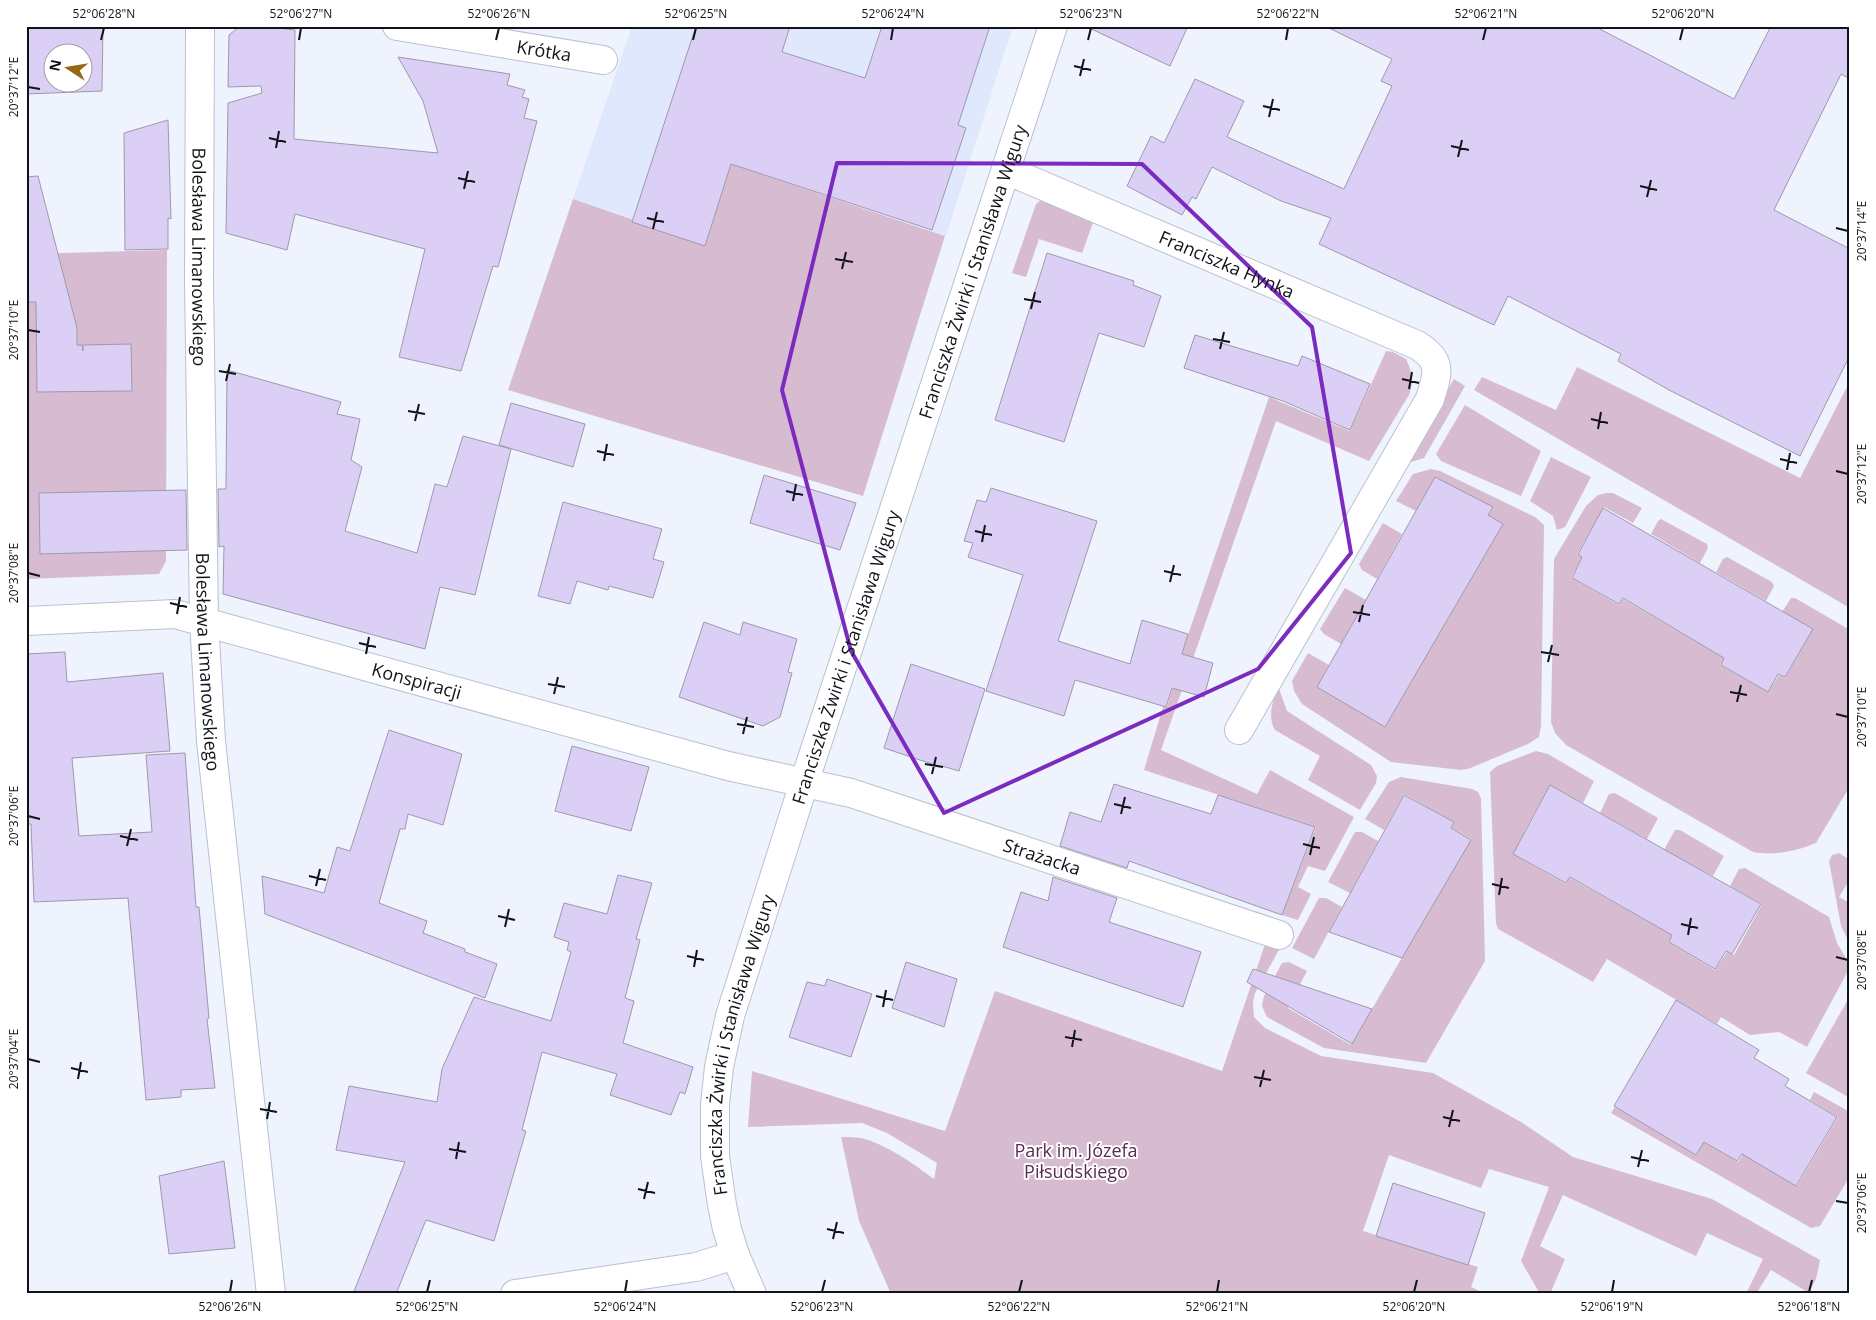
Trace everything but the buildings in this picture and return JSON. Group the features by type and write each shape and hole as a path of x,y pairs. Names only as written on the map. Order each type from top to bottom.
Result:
{"street":[{"name":"Bolesława Limanowskiego","path":"200,26 199,283 204,621 211,741 271,1294"},
{"name":"Krótka","path":"397,26 603,60"},
{"name":"Franciszka Żwirki i Stanisława Wigury","path":"752,1294 735,1256 722,1205 715,1156 714,1114 719,1067 730,1016 804,783 1053,26"},
{"name":"Franciszka Hynka","path":"1006,170 1417,345 1428,352 1436,364 1436,379 1430,399 1239,730"},
{"name":"Konspiracji","path":"26,621 175,614 728,766 804,783"},
{"name":"Strażacka","path":"804,783 851,793 1279,935"},
{"path":"515,1294 696,1267 735,1256"}],"highlighted area":[{"path":"837,163 1142,164 1312,327 1351,553 1258,669 944,813 851,651 782,390"}],"shaded area":[{"path":"632,26 1013,26 946,236 730,161 703,242 573,199"}],"green space":[{"path":"731,164 945,236 863,496 508,390 573,199 704,244"},
{"path":"1041,200 1093,223 1082,253 1039,239 1026,277 1012,273 1036,204"},
{"path":"167,250 166,561 159,574 26,579 26,254"},
{"path":"1386,351 1393,352 1406,359 1412,381 1409,395 1369,461 1276,421 1161,750 1257,794 1270,770 1354,817 1325,871 1308,866 1298,887 1311,894 1298,920 1282,915 1316,827 1144,770 1163,707 1167,707 1188,635 1269,397 1350,431"},
{"path":"1577,367 1800,478 1850,381 1850,608 1474,390 1482,377 1556,410"},
{"path":"1454,379 1465,386 1424,458 1405,464"},
{"path":"1465,405 1541,451 1521,496 1441,461 1436,454"},
{"path":"1551,457 1591,477 1565,527 1557,530 1553,516 1530,501"},
{"path":"1431,469 1440,471 1535,517 1544,525 1541,726 1539,737 1528,744 1468,769 1461,770 1391,762 1302,704 1294,691 1292,681 1308,653 1329,665 1317,687 1385,727 1503,524 1488,515 1492,507 1435,477 1416,511 1396,501 1413,474"},
{"path":"1613,493 1642,508 1633,523 1604,507 1577,554 1582,557 1571,578 1619,605 1623,599 1724,658 1720,665 1768,692 1779,675 1785,678 1813,629 1782,612 1791,598 1795,598 1850,630 1850,786 1816,843 1785,852 1753,852 1566,745 1555,733 1551,722 1554,559 1586,506 1598,495"},
{"path":"1661,519 1707,544 1708,548 1700,563 1651,534"},
{"path":"1383,523 1402,534 1377,579 1362,570 1359,564"},
{"path":"1727,557 1772,582 1774,586 1766,601 1716,572 1723,559"},
{"path":"1345,588 1366,600 1341,644 1324,634 1320,629"},
{"path":"1278,686 1287,711 1371,765 1377,776 1376,783 1360,810 1308,780 1320,756 1275,730 1271,714"},
{"path":"1536,751 1548,754 1594,781 1583,803 1550,785 1524,832 1529,835 1518,857 1566,884 1570,878 1672,935 1668,942 1715,970 1727,952 1734,955 1762,904 1730,886 1739,869 1745,868 1829,917 1837,943 1849,963 1849,969 1807,1047 1779,1032 1750,1035 1721,1017 1717,1024 1607,959 1593,982 1498,929 1496,923 1490,772 1497,766"},
{"path":"1401,777 1472,789 1478,792 1481,798 1485,961 1426,1063 1324,1048 1267,1017 1262,1006 1264,996 1282,963 1289,962 1307,971 1288,1008 1351,1045 1471,839 1452,828 1454,822 1404,794 1384,830 1365,819 1389,782"},
{"path":"1615,793 1658,818 1647,839 1600,813 1609,794"},
{"path":"1675,830 1680,830 1724,856 1713,876 1664,850"},
{"path":"1355,832 1362,832 1378,841 1350,893 1328,882"},
{"path":"1839,853 1850,860 1850,879 1839,897 1850,903 1850,944 1841,926 1829,861 1832,855"},
{"path":"1319,898 1326,898 1342,907 1314,959 1292,948"},
{"name":"Park im. Józefa Piłsudskiego","path":"1265,944 1280,948 1255,993 1253,1001 1254,1017 1265,1028 1321,1056 1433,1073 1521,1122 1573,1157 1712,1199 1820,1260 1816,1279 1809,1293 1771,1270 1756,1294 1746,1294 1763,1259 1707,1233 1696,1256 1563,1195 1540,1246 1565,1259 1550,1294 1540,1294 1521,1261 1549,1187 1489,1169 1481,1188 1389,1155 1363,1231 1478,1267 1471,1287 1486,1294 891,1294 859,1221 841,1137 861,1138 880,1145 909,1161 934,1179 937,1163 887,1133 862,1123 748,1127 752,1071 945,1131 995,991 1222,1071"},
{"path":"1850,996 1850,1098 1806,1073"},
{"path":"1814,1092 1850,1112 1850,1176 1820,1226 1811,1228 1611,1113 1615,1107 1696,1155 1704,1142 1738,1162 1743,1154 1797,1186 1838,1117 1810,1100"}]}
